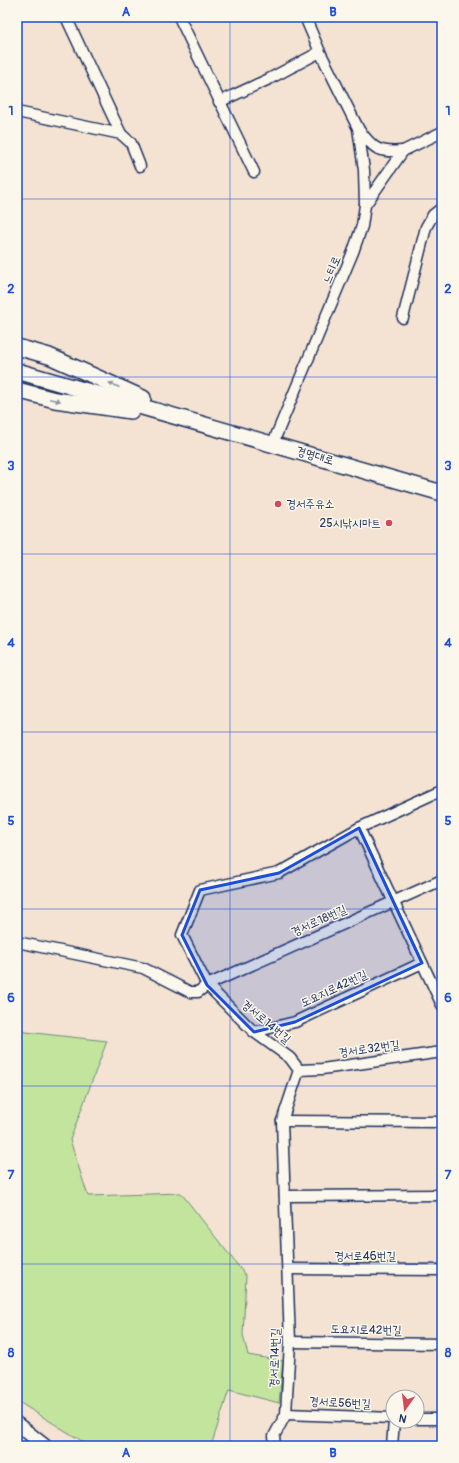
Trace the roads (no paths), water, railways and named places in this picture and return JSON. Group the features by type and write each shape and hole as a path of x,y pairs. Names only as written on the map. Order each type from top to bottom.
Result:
{"main road":[{"name":"경명대로","path":"17,347 49,356 187,418"},
{"name":"경명대로","path":"17,371 187,418 442,493"},
{"name":"경명대로","path":"17,390 55,400 187,418"}],"street":[{"path":"66,17 121,134 131,143 140,166"},
{"path":"179,17 254,172"},
{"path":"305,17 320,52 358,128 375,149 385,152 403,151"},
{"path":"219,102 320,52"},
{"path":"17,112 121,134"},
{"path":"358,128 364,170 365,205"},
{"name":"느티로","path":"273,444 353,252 362,226 365,205 403,151 442,132"},
{"path":"403,318 426,227 433,215 442,208"},
{"name":"경서로14번길","path":"275,1446 274,1436 286,1414 290,1342 282,1121 299,1070 290,1058 254,1032 207,985 182,935 200,890 279,872 359,828 442,790"},
{"path":"359,828 442,1005"},
{"name":"경서로18번길","path":"17,942 143,968 190,992 198,992 207,985 442,880"},
{"name":"도요지로42번길","path":"254,1032 295,1022 422,963"},
{"name":"경서로32번길","path":"299,1070 322,1069 442,1052"},
{"path":"282,1121 442,1122"},
{"path":"285,1196 442,1195"},
{"name":"경서로46번길","path":"288,1269 442,1270"},
{"name":"도요지로42번길","path":"290,1342 442,1344"},
{"name":"경서로56번길","path":"286,1414 385,1420"},
{"path":"425,1419 442,1419"},
{"path":"17,1424 45,1446"},
{"name":"경서로56번길","path":"392,1446 393,1429"}],"place":[{"name":"경서주유소","path":"278,504"},
{"name":"25시낚시마트","path":"389,523"}]}
